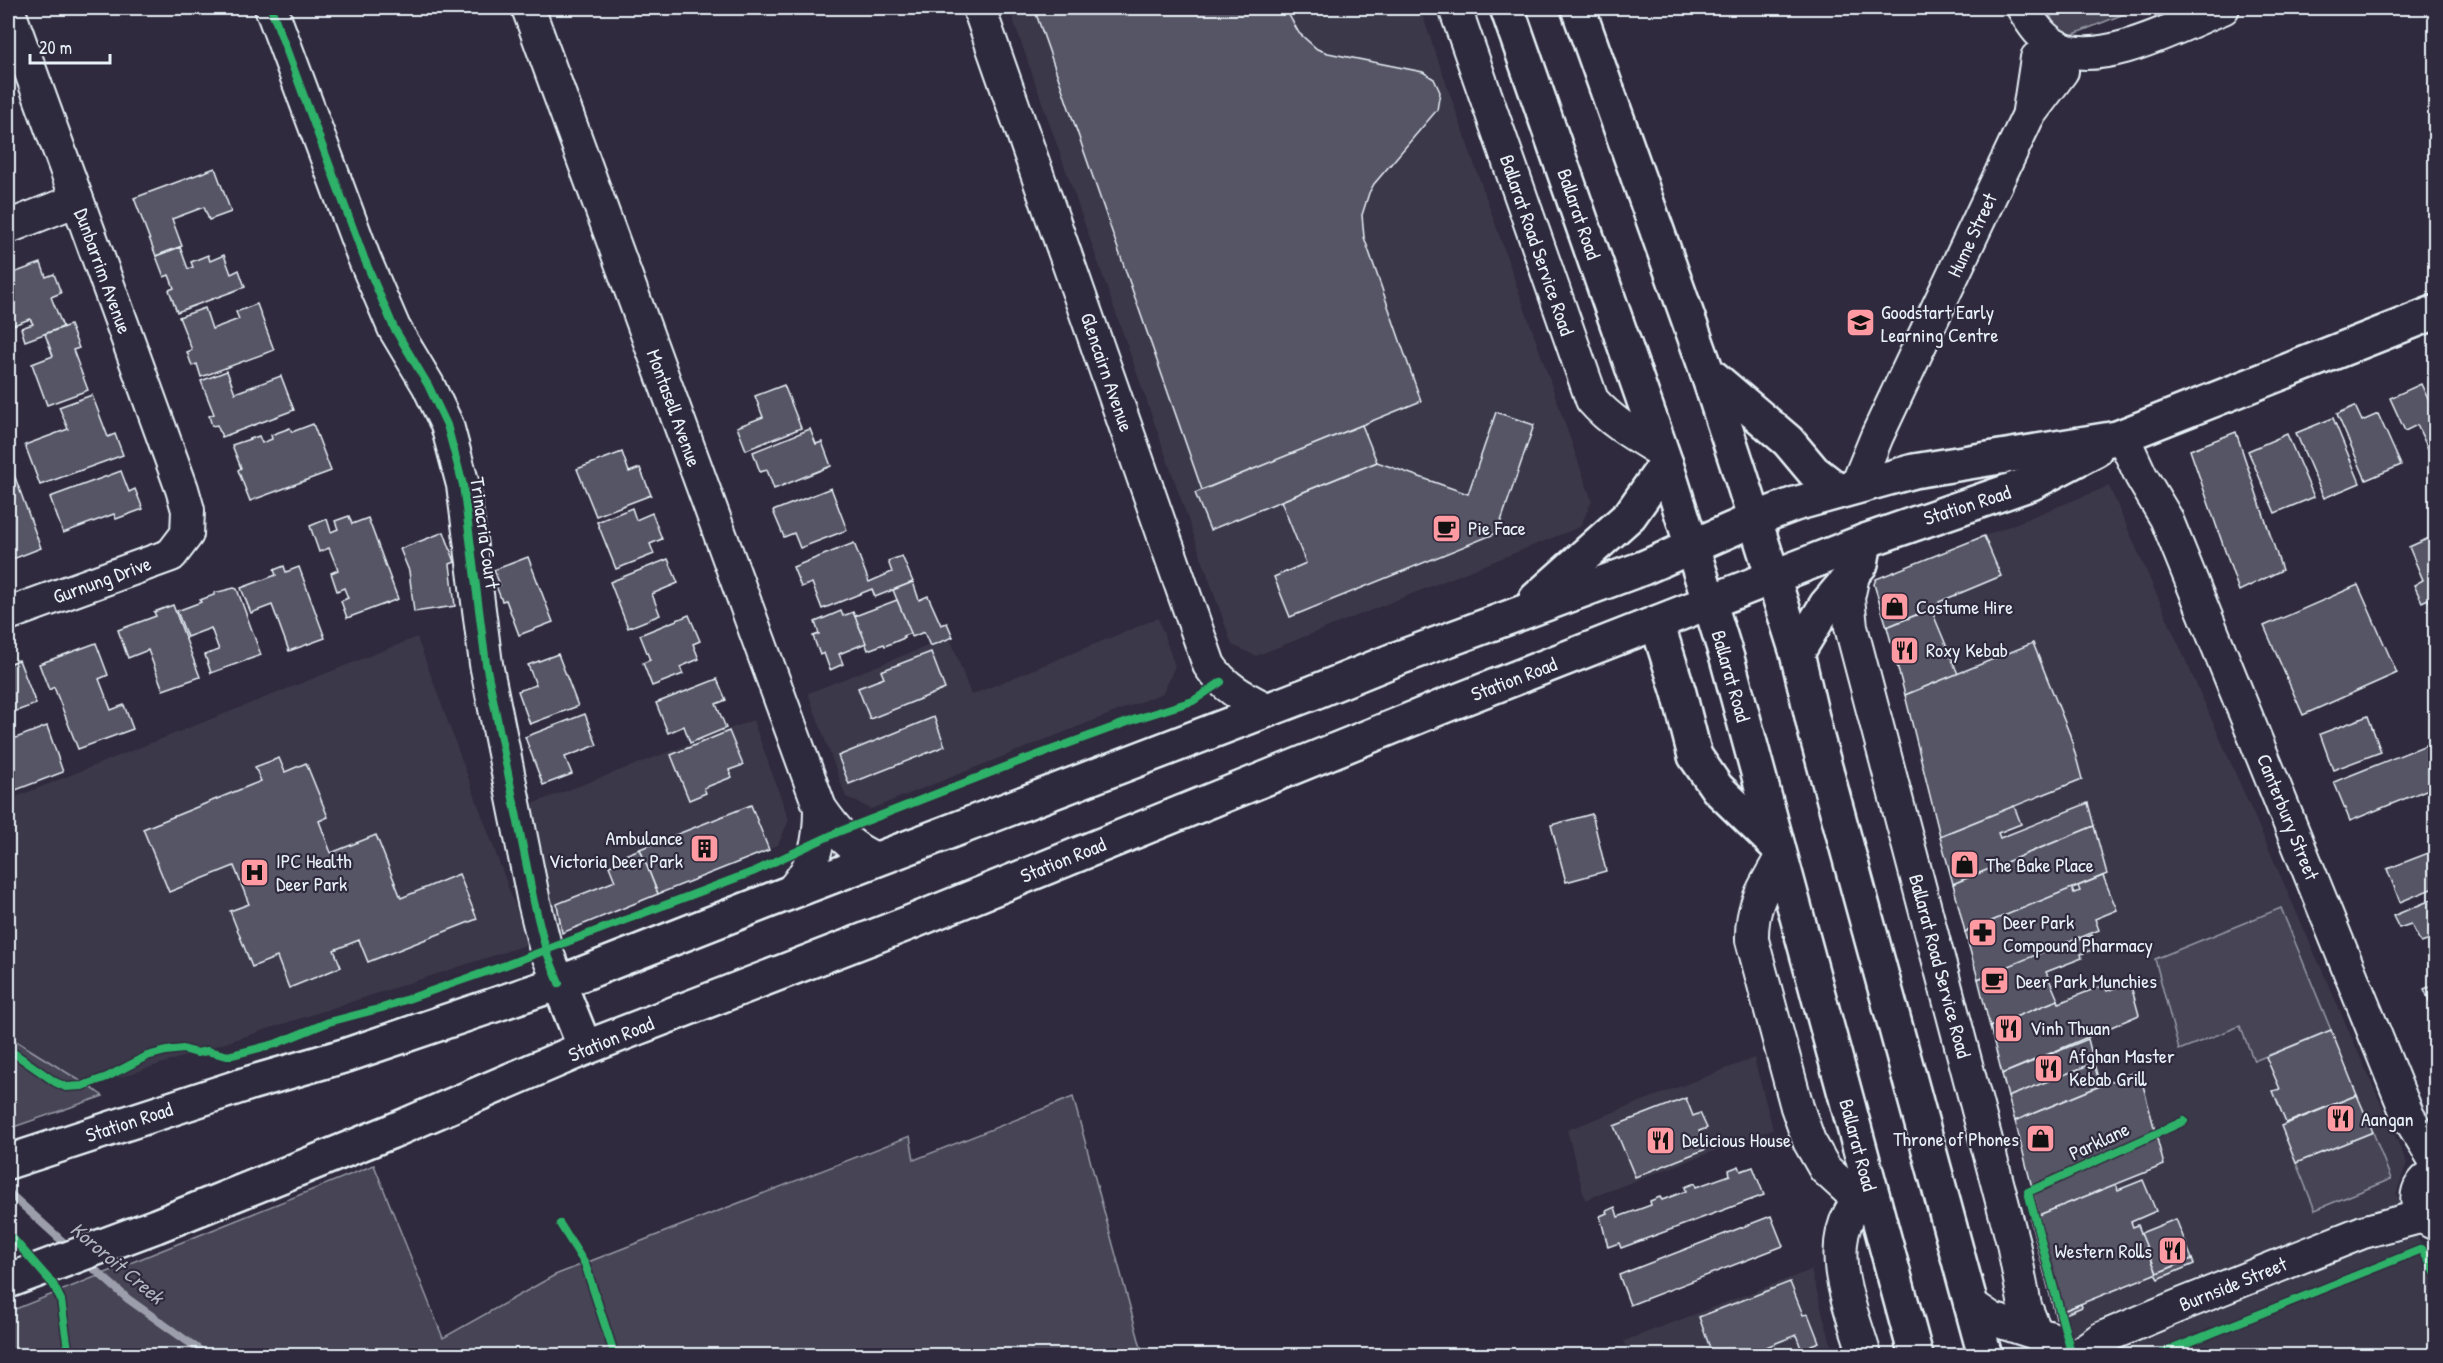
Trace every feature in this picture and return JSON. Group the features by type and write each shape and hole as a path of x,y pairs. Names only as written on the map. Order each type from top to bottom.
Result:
{"main road":[{"name":"Ballarat Road","path":"1507,8 1663,457 1727,658 1916,1356"},
{"path":"1578,8 1707,372 1797,653 1815,734 1985,1356"},
{"name":"Station Road","path":"12,1279 156,1226 390,1132 585,1048 909,923 1434,710 1773,577 1859,556 2032,483 2128,435 2436,312"},
{"path":"1707,372 1788,441 1814,472 1848,488"},
{"name":"Station Road","path":"8,1162 250,1083 358,1051 559,983 1396,659 1643,568 1755,519 1848,488 1914,471 2128,435"},
{"path":"1521,612 1630,515 1663,457"},
{"path":"1797,653 1859,556"},
{"path":"1656,623 1679,693 1695,756 1717,788 1780,853"},
{"path":"559,983 585,1048"}],"street":[{"name":"Trinacria Court","path":"271,8 364,258 394,328 428,385 447,425 463,485 486,664 546,950 559,983"},
{"name":"Montasell Avenue","path":"528,8 820,808 845,841 862,853 877,859"},
{"name":"Glencairn Avenue","path":"979,8 1209,665 1221,682 1268,710"},
{"name":"Ballarat Road Service Road","path":"1455,8 1592,400 1602,412 1663,457"},
{"path":"2015,8 2023,38 2029,50 2052,59 2077,52 2117,50 2223,8"},
{"path":"2023,8 2042,36 2052,59"},
{"name":"Dunbarrim Avenue","path":"8,9 182,489 188,510 187,534"},
{"name":"Hume Street","path":"1848,488 1906,377 2028,116 2052,59"},
{"path":"8,227 77,200"},
{"name":"Canterbury Street","path":"2128,435 2166,518 2408,1116 2428,1193"},
{"name":"Gurnung Drive","path":"8,614 171,555 187,534"},
{"name":"Ballarat Road Service Road","path":"1859,556 1848,598 1851,627 2013,1243 2023,1301 2034,1328 2047,1346"},
{"name":"Montasell Avenue","path":"791,892 807,874 816,852 820,830 820,808"},
{"path":"1780,853 1751,920 1752,940 1797,1107 1809,1141 1825,1169 1847,1189 1872,1196"},
{"name":"Burnside Street","path":"2076,1356 2102,1338 2363,1232 2428,1193"},
{"path":"1865,1356 1841,1272 1841,1248 1850,1212 1872,1196"},
{"name":"Burnside Street","path":"1970,1304 1992,1319 2047,1346 2062,1340 2102,1338"}],"shaded area":[{"path":"1009,8 1420,8 1592,501 1580,527 1256,656 1232,645"},
{"path":"2048,8 2139,8 2059,40"},
{"path":"2109,486 2407,1163 2396,1194 2419,1241 2435,1249 2435,1355 2075,1355 1905,695 1874,584 1876,579"},
{"path":"1158,618 1175,666 1163,693 871,809 846,797 808,693 950,637 971,695"},
{"name":"IPC Health Deer Park","path":"417,637 529,944 90,1087 8,1036 8,800"},
{"path":"753,720 789,820 778,845 551,935 526,806"},
{"path":"2281,908 2331,1030 2254,1061 2240,1026 2179,1050 2155,959"},
{"path":"8,1036 90,1087 103,1096 8,1129"},
{"path":"1754,1058 1773,1129 1585,1200 1567,1130"},
{"path":"1073,1097 1143,1355 8,1355 8,1312 374,1165 443,1338 555,1275 910,1136 914,1160"},
{"path":"2373,1132 2391,1179 2315,1210 2296,1163"},
{"path":"1811,1270 1834,1355 1628,1355 1624,1341"}],"building":[{"path":"1034,8 1285,8 1299,33 1317,49 1423,72 1434,79 1440,92 1437,110 1374,184 1362,215 1364,237 1421,401 1202,490"},
{"path":"215,168 231,212 209,220 204,207 172,219 182,246 156,256 134,198"},
{"path":"180,247 188,269 193,267 191,262 208,255 210,261 224,255 231,274 239,270 245,287 177,312 169,290 174,288 169,275 164,277 156,256"},
{"path":"41,263 46,277 54,274 61,293 51,297 63,327 25,341 21,328 33,324 30,319 8,327 8,275"},
{"path":"257,304 274,350 201,377 197,364 192,366 187,352 192,350 179,317 205,308 212,329 239,319 236,312"},
{"path":"70,325 79,348 73,350 88,390 47,405 32,364 53,356 45,334"},
{"path":"227,371 235,393 281,376 294,410 222,437 217,425 212,426 209,416 214,414 201,381"},
{"path":"2421,384 2436,416 2436,451 2430,453 2417,425 2405,431 2390,398"},
{"path":"784,385 801,428 746,450 737,427 763,417 755,396"},
{"path":"92,395 108,437 115,434 123,455 40,485 25,445 68,429 59,407"},
{"path":"2355,406 2362,421 2378,414 2401,465 2366,480 2337,414"},
{"path":"1496,412 1534,425 1497,533 1290,617 1274,577 1306,563 1281,501 1377,462 1468,494"},
{"path":"2333,418 2360,483 2324,498 2296,433"},
{"path":"313,424 331,471 250,501 238,470 241,468 232,445 259,436 262,443 272,439 271,435 290,428 292,432"},
{"path":"1362,425 1377,462 1210,530 1195,493"},
{"path":"810,429 816,444 822,442 831,466 774,489 767,470 760,472 753,452"},
{"path":"2236,432 2282,570 2239,591 2190,450"},
{"path":"2287,434 2314,497 2275,513 2248,451"},
{"path":"622,452 629,472 640,468 651,495 596,516 577,469"},
{"path":"8,458 41,548 8,561"},
{"path":"121,471 129,492 135,489 143,509 116,519 114,514 63,533 50,497"},
{"path":"831,488 847,530 800,548 794,533 784,537 773,511"},
{"path":"632,508 636,520 652,513 662,539 650,544 654,554 616,569 597,522"},
{"path":"349,516 352,524 368,518 398,599 347,618 341,601 348,598 344,588 337,591 331,573 338,570 329,548 319,552 310,526 327,519 331,532 338,529 335,521"},
{"path":"444,532 455,562 450,564 455,606 414,612 409,571 400,549"},
{"path":"2436,535 2436,615 2428,599 2422,602 2414,585 2423,580 2409,547"},
{"path":"1984,536 2001,576 1887,627 1874,584 1876,579"},
{"path":"854,543 869,582 892,572 888,561 902,556 913,582 875,597 872,589 822,609 812,583 801,587 793,567"},
{"path":"528,557 553,622 519,635 506,600 502,601 496,586 500,585 494,570"},
{"path":"668,559 678,583 652,594 660,615 628,628 610,582"},
{"path":"284,566 286,572 299,567 325,638 289,651 272,605 251,613 241,588 276,575 274,570"},
{"path":"913,582 919,600 928,596 941,625 947,623 953,637 930,646 924,632 912,637 893,590"},
{"path":"2358,585 2397,673 2303,715 2264,626"},
{"path":"237,589 261,655 211,673 205,655 219,650 211,628 187,637 177,611 201,602 200,600 214,593"},
{"path":"897,600 911,633 885,646 884,644 868,650 855,616"},
{"path":"173,605 200,677 163,690 148,650 128,658 118,630 156,616 154,612"},
{"path":"1931,609 1958,674 1905,695 1887,627"},
{"path":"841,611 843,616 853,612 866,643 839,654 843,664 830,670 824,653 820,655 813,636 819,634 815,622"},
{"path":"689,615 700,641 693,644 699,659 680,667 683,674 652,686 643,663 650,660 640,635"},
{"path":"2436,623 2436,640 2435,640 2429,625"},
{"path":"96,643 108,675 99,679 111,710 124,705 133,729 78,749 54,687 49,690 39,664"},
{"path":"2033,643 2070,735 2082,779 1940,836 1905,695"},
{"path":"931,652 945,689 870,719 858,688 884,678 881,671"},
{"path":"558,654 578,706 530,724 518,691 536,685 528,665"},
{"path":"19,660 36,704 8,714 8,664"},
{"path":"717,679 726,700 716,704 726,728 690,743 684,726 668,733 656,703"},
{"path":"585,714 597,745 565,757 572,774 543,785 525,737"},
{"path":"2368,716 2381,752 2333,770 2320,734"},
{"path":"934,717 945,746 849,784 838,756"},
{"path":"47,726 63,772 8,793 8,741"},
{"path":"729,731 743,765 729,770 732,777 704,788 706,793 689,800 671,755"},
{"path":"2436,741 2436,786 2350,821 2334,782"},
{"path":"279,758 285,772 306,763 328,817 319,821 331,853 376,835 401,898 459,874 477,919 368,962 359,940 334,950 341,967 289,988 277,957 252,967 230,911 249,904 234,866 169,892 143,829 261,781 255,767"},
{"path":"2088,803 2094,826 1953,884 1940,836 2014,806 2021,824 1998,833 2000,838"},
{"name":"Ambulance Victoria Deer Park","path":"751,805 769,850 658,894 640,849"},
{"path":"1592,814 1606,871 1566,882 1551,825"},
{"path":"2094,826 2107,874 1965,932 1953,884"},
{"path":"640,849 658,894 562,933 557,904 615,881 609,866 616,864 615,859"},
{"path":"2436,850 2436,887 2400,902 2387,869"},
{"path":"2103,876 2117,910 2095,919 2099,930 1978,979 1965,932 2072,888 2074,893 2080,891 2078,886"},
{"path":"2436,898 2436,938 2421,943 2411,924 2399,928 2393,916"},
{"path":"2092,935 2098,948 2081,954 2082,958 2046,972 2058,1000 1990,1027 1978,979 2079,937 2080,940"},
{"path":"2130,982 2139,1015 2002,1074 1990,1027 2058,1000 2059,1003 2104,985 2107,991"},
{"path":"2436,984 2436,1016 2424,989"},
{"path":"2331,1030 2357,1095 2286,1123 2273,1091 2280,1089 2266,1057"},
{"name":"Afghan Master Kebab Grill","path":"2088,1039 2094,1063 2008,1097 2002,1074"},
{"path":"2094,1063 2100,1086 2015,1121 2008,1097"},
{"path":"2139,1070 2164,1165 2039,1215 2015,1121"},
{"path":"2357,1095 2373,1132 2296,1163 2281,1126"},
{"name":"Delicious House","path":"1686,1098 1693,1116 1700,1113 1707,1128 1699,1131 1706,1149 1635,1177 1614,1126"},
{"path":"1739,1166 1741,1171 1753,1167 1764,1195 1621,1248 1619,1243 1608,1247 1600,1216 1607,1213 1606,1211 1615,1207 1618,1217 1651,1205 1650,1201 1660,1197 1662,1200 1686,1191 1685,1187 1695,1183 1696,1187 1730,1175 1729,1170"},
{"path":"2143,1180 2156,1211 2131,1222 2133,1227 2138,1225 2157,1273 2063,1311 2039,1215 2116,1184 2118,1190"},
{"path":"2039,1215 2063,1311 2081,1304 2082,1307 2056,1318 2030,1219"},
{"path":"1771,1216 1783,1246 1630,1305 1619,1275"},
{"path":"2176,1219 2192,1259 2157,1273 2141,1233"},
{"path":"2192,1259 2194,1264 2158,1279 2155,1274"},
{"path":"1790,1282 1803,1315 1808,1314 1819,1342 1811,1345 1815,1356 1782,1356 1801,1348 1796,1335 1744,1356 1701,1356 1711,1351 1699,1317"}],"waterway":[{"name":"Kororoit Creek","path":"8,1192 72,1250"},
{"name":"Kororoit Creek","path":"84,1260 128,1299 208,1356"}],"cycle path":[{"path":"271,8 364,258 394,328 428,385 447,425 463,485 486,664 534,902 546,950 559,983"},
{"path":"8,1049 55,1082 66,1087 82,1086 107,1077 147,1056 166,1051 183,1049 197,1053 207,1051 228,1056 275,1044 329,1022 382,1008 506,965 755,871 838,832 1018,762 1193,701 1221,682"},
{"name":"Parklane","path":"2072,1356 2028,1192 2184,1121"},
{"path":"560,1224 585,1264 615,1356"},
{"path":"8,1233 53,1284 61,1300 69,1356"},
{"path":"2155,1356 2422,1249 2436,1274"}],"place":[{"name":"Goodstart Early Learning Centre","path":"1860,323"},
{"name":"Pie Face","path":"1447,528"},
{"name":"Costume Hire","path":"1895,607"},
{"name":"Roxy Kebab","path":"1905,650"},
{"name":"Ambulance Victoria Deer Park","path":"704,849"},
{"name":"The Bake Place","path":"1965,865"},
{"name":"IPC Health Deer Park","path":"255,872"},
{"name":"Deer Park Compound Pharmacy","path":"1982,933"},
{"name":"Deer Park Munchies","path":"1995,981"},
{"name":"Vinh Thuan","path":"2009,1028"},
{"name":"Afghan Master Kebab Grill","path":"2048,1068"},
{"name":"Aangan","path":"2340,1119"},
{"name":"Throne of Phones","path":"2040,1139"},
{"name":"Delicious House","path":"1661,1140"},
{"name":"Western Rolls","path":"2173,1251"}]}
